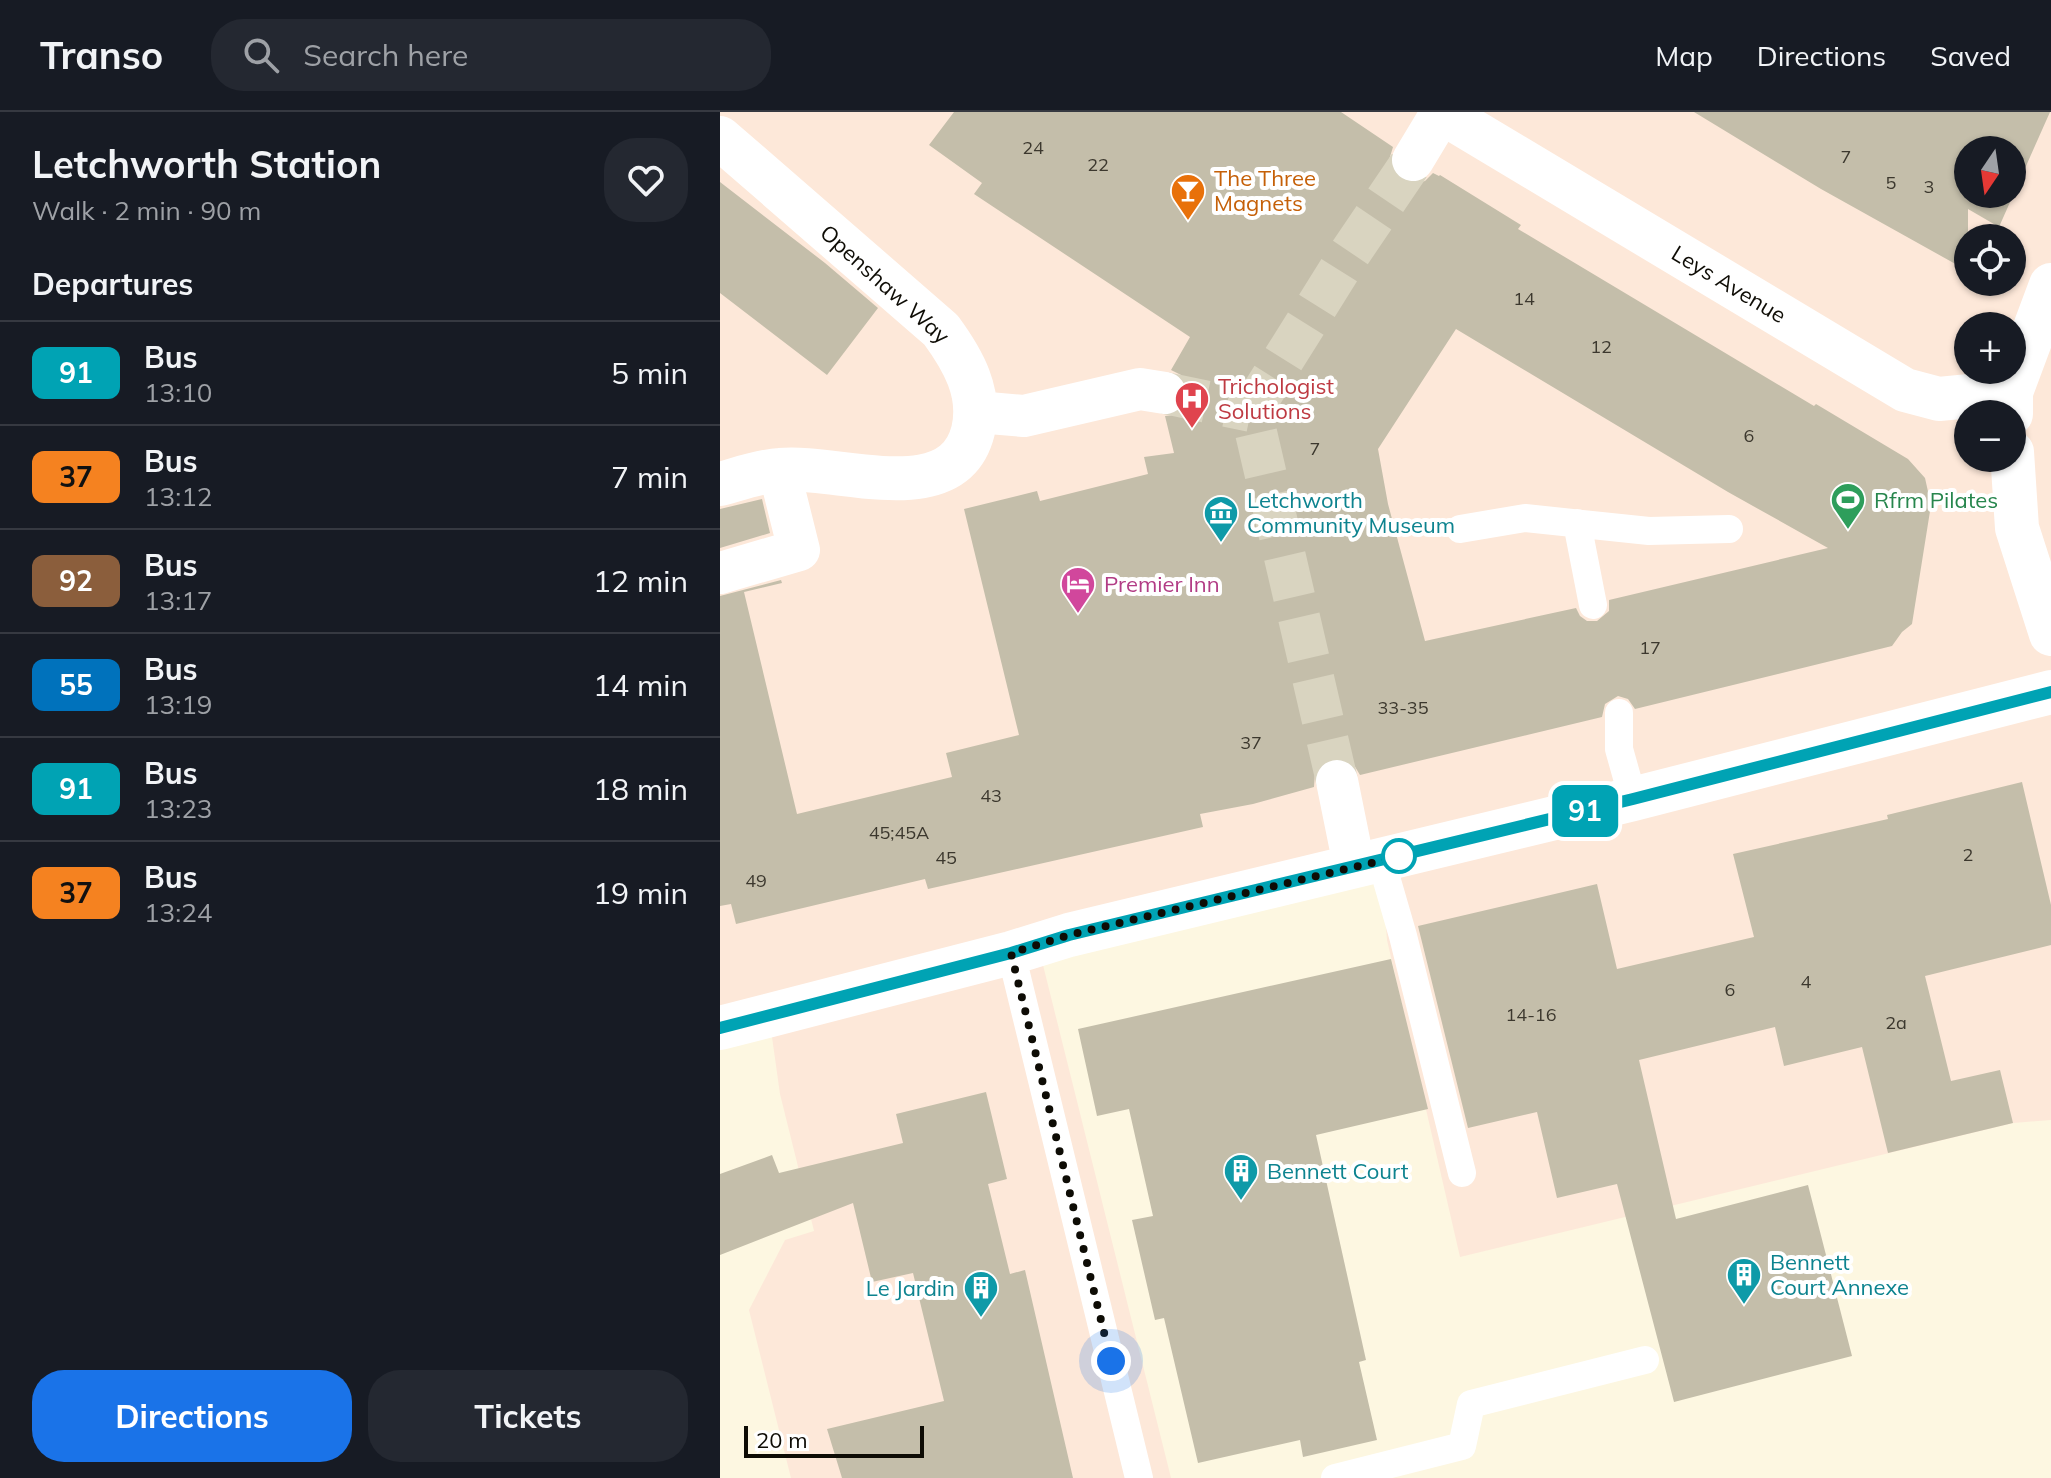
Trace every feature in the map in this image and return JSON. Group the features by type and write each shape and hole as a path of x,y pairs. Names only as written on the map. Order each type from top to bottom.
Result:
{"street":[{"path":"1413,160 1441,112"},
{"name":"Leys Avenue","path":"1441,112 1905,390 1939,399 1957,400"},
{"name":"Openshaw Way","path":"720,138 941,330 954,347 971,381 977,412"},
{"path":"2012,400 2051,285"},
{"path":"720,484 779,470 836,471 892,479 920,478 949,468 960,456 972,436 977,412 1024,416 1140,389 1165,393"},
{"path":"720,573 799,550 779,470"},
{"path":"2013,472 2017,528 2051,634"},
{"path":"720,1026 1011,953 1069,935 1633,799 2051,692"},
{"path":"1337,781 1368,863"}],"lane":[{"path":"1460,529 1525,518 1649,531 1729,529"},
{"path":"1577,523 1593,605"},
{"path":"1619,713 1619,749 1633,799"},
{"path":"1368,863 1403,936 1462,1173"},
{"path":"1011,953 1139,1478"},
{"path":"1335,1478 1462,1446 1471,1404 1645,1360"}],"shaded area":[{"path":"720,112 2051,112 2051,1120 2013,1123 1460,1257 1387,940 1381,861 1038,945 1171,1478 791,1478 749,1310 785,1240 814,1231 780,1094 772,1037 720,1028"}],"building":[{"path":"954,112 1341,112 1393,147 1389,160 1392,172 1400,180 1413,184 1425,181 1433,173 1440,175 1521,225 1518,229 1908,459 1925,478 1931,505 1912,624 1892,646 1635,709 1628,699 1618,696 1605,704 1602,717 1360,775 1354,765 1345,759 1332,758 1321,764 1315,773 1314,787 1253,804 1200,814 1203,827 928,889 925,879 736,924 731,904 720,906 720,596 781,580 782,583 744,592 797,814 952,777 946,753 1019,735 964,509 1037,491 1040,501 1148,474 1144,457 1174,453 1165,416 1183,409 1189,396 1187,384 1181,375 1171,370 1190,337 974,194 982,183 929,145","holes":["1456,329 1728,492 1828,548 1609,600 1609,611 1597,621 1587,621 1576,608 1425,641 1388,504 1378,449"]},
{"path":"1694,112 2050,112 2026,166 2026,136 1954,136 1954,208 2007,208 2000,224 1994,224 1968,209 1968,224 1954,224 1954,263 1821,189"},
{"path":"720,182 878,308 827,375 720,293"},
{"path":"762,499 770,533 720,548 720,509"},
{"path":"2022,782 2051,905 2051,945 1925,976 1951,1081 2000,1070 2013,1123 1888,1153 1862,1047 1784,1066 1775,1027 1639,1060 1676,1219 1808,1185 1852,1356 1674,1402 1617,1184 1557,1198 1537,1112 1468,1128 1418,926 1597,884 1617,969 1754,937 1733,854 1888,819 1887,815"},
{"name":"Bennett Court","path":"1391,959 1428,1109 1316,1135 1366,1360 1359,1362 1377,1440 1303,1457 1300,1440 1198,1463 1164,1318 1155,1320 1132,1220 1153,1216 1129,1109 1097,1116 1078,1029"},
{"name":"Le Jardin","path":"986,1092 1007,1179 988,1184 1010,1274 1025,1270 1073,1478 842,1478 827,1429 944,1401 913,1273 872,1282 853,1203 720,1255 720,1174 772,1155 779,1173 903,1143 896,1114"}],"tunnel":[{"path":"1337,781 1251,411 1350,253 1413,160"},
{"path":"1165,393 1251,411"}],"bus line":[{"name":"91","path":"720,1028 1011,953 1069,935 1633,799 2051,692"}],"place":[{"name":"The Three Magnets","path":"1188,222"},
{"name":"Trichologist Solutions","path":"1192,430"},
{"name":"Rfrm Pilates","path":"1848,531"},
{"name":"Letchworth Community Museum","path":"1221,544"},
{"name":"Premier Inn","path":"1078,615"},
{"name":"Bennett Court","path":"1241,1202"},
{"name":"Bennett Court Annexe","path":"1744,1306"},
{"name":"Le Jardin","path":"981,1319"}],"route":[{"path":"1111,1361 1011,953 1069,935 1409,854 1399,856"}]}
